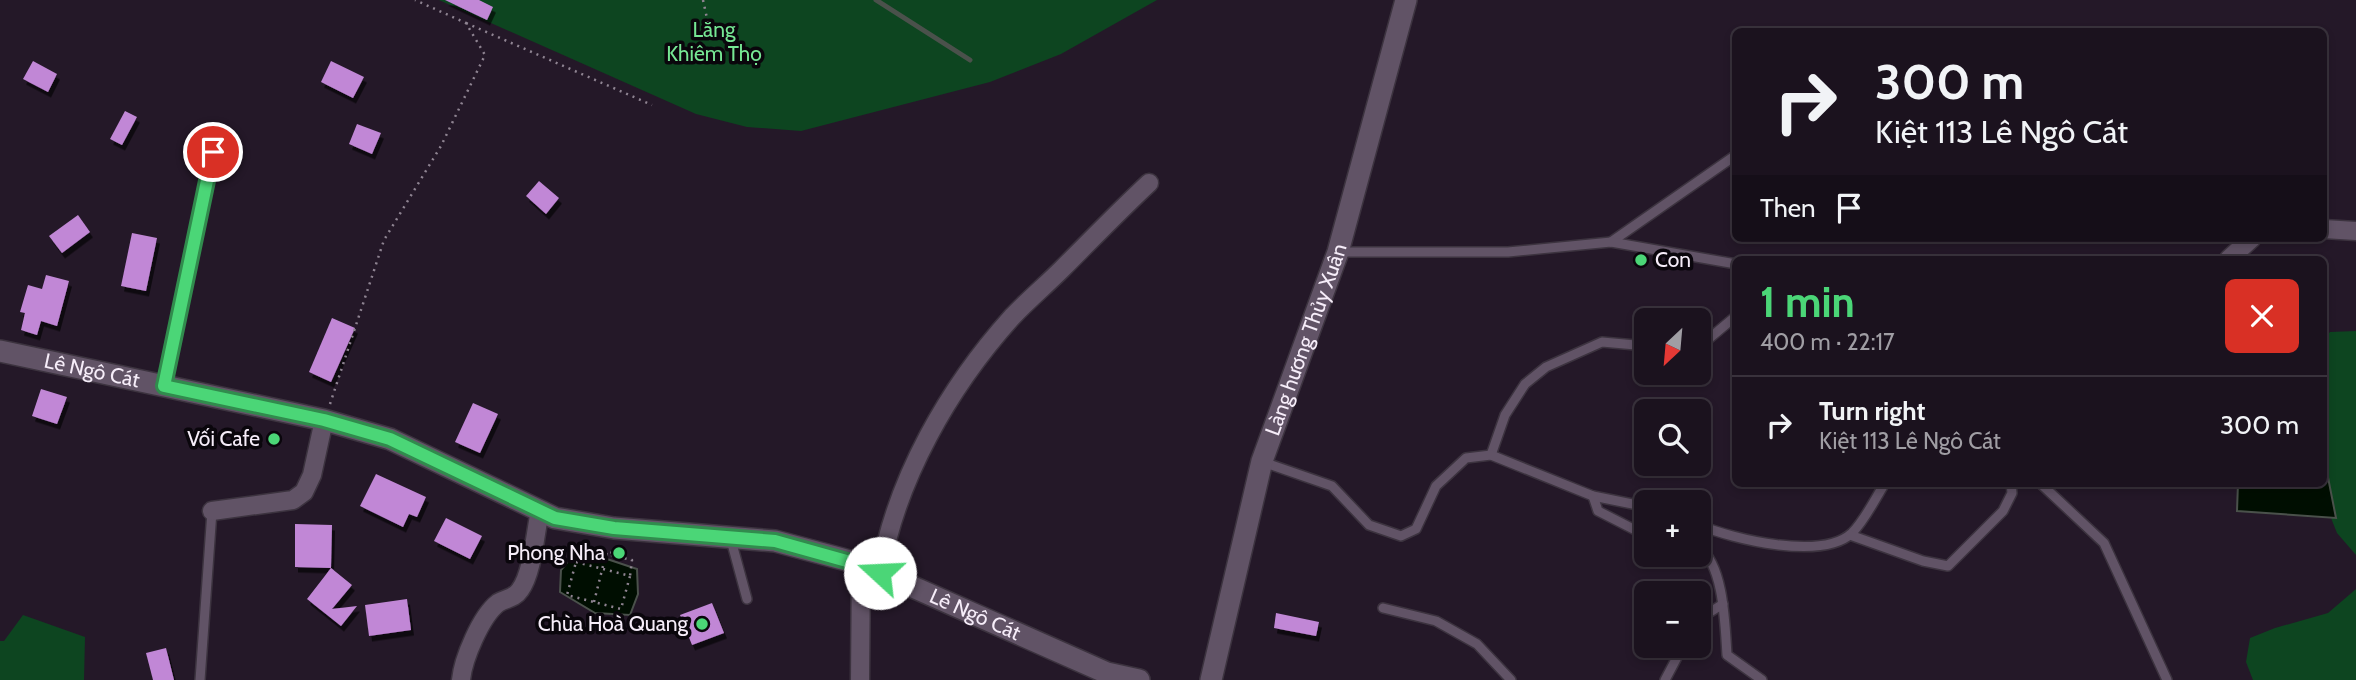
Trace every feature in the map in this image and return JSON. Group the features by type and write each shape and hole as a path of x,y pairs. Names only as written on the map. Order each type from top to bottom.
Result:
{"street":[{"name":"Làng hương Thủy Xuân","path":"1211,680 1262,461 1338,252 1406,0"},
{"path":"860,680 870,569 886,539 896,508 931,432 953,396 1012,317 1149,183"},
{"path":"2327,229 2356,231"},
{"path":"2232,256 2248,242"},
{"name":"Lê Ngô Cát","path":"0,351 324,420 390,439 555,518 614,528 775,541 870,569 1107,673 1139,680"},
{"path":"212,511 293,500 304,492 312,475 324,420"},
{"path":"461,680 480,626 500,602 515,596 522,587 540,511"}],"lane":[{"path":"164,386 213,152"},
{"path":"1611,242 1732,158"},
{"path":"1338,252 1508,252 1611,242 1732,263"},
{"path":"1712,337 1732,319"},
{"path":"1492,455 1505,415 1525,384 1546,367 1602,342 1634,345"},
{"path":"1262,461 1332,486 1369,525 1401,536 1416,529 1436,486 1466,458 1492,455 1593,496 1634,505"},
{"path":"1711,530 1781,545 1820,547 1850,535 1882,487"},
{"path":"1850,535 1923,561 1948,566 2003,511 2012,494 2011,487"},
{"path":"2044,487 2104,544 2167,680"},
{"path":"1593,496 1598,511 1634,529"},
{"path":"200,680 212,511"},
{"path":"731,538 747,599"},
{"path":"1711,559 1723,604 1727,655 1762,680"},
{"path":"1711,612 1723,604"},
{"path":"1383,608 1436,621 1477,644 1511,680"},
{"path":"1665,680 1677,658"}],"path":[{"path":"415,0 652,105"},
{"path":"703,0 710,32"},
{"path":"324,420 384,240 441,146 485,55 466,23"},
{"path":"594,602 606,554"},
{"path":"611,555 632,560 630,576 621,608 567,595 576,562 630,576"}],"green space":[{"name":"Lăng Khiêm Thọ","path":"439,0 1157,0 1061,54 990,82 801,131 747,127 696,114"},
{"path":"2356,331 2356,555 2337,533 2319,487 2327,487 2327,336 2330,332"},
{"path":"2356,589 2356,680 2253,680 2246,662 2250,638 2328,613"},
{"path":"23,615 85,637 84,680 0,680 0,641 4,641"}],"shaded area":[{"path":"2327,472 2336,518 2237,511 2238,487 2327,487"},
{"path":"574,554 607,559 637,569 638,594 630,615 595,613 560,592 561,570"}],"building":[{"path":"445,0 479,0 493,7 487,20"},
{"path":"33,61 57,74 48,92 23,79"},
{"path":"331,61 364,77 353,98 321,82"},
{"path":"125,111 137,117 122,145 110,139"},
{"path":"357,124 381,133 372,154 349,144"},
{"path":"539,181 559,198 546,214 526,196"},
{"path":"78,215 90,232 62,253 49,236"},
{"path":"132,233 157,238 146,291 121,286"},
{"path":"46,275 69,281 57,326 41,321 37,335 21,330 25,313 20,312 28,285 42,289"},
{"path":"332,318 355,328 331,382 309,372"},
{"path":"41,389 67,397 57,424 32,416"},
{"path":"473,403 498,414 480,453 455,442"},
{"path":"376,474 426,497 417,517 409,514 403,527 360,506"},
{"path":"446,518 482,536 470,559 434,541"},
{"path":"295,524 332,525 331,568 295,567"},
{"path":"331,568 352,585 332,609 357,606 341,626 307,599"},
{"path":"407,599 411,630 369,636 365,605"},
{"name":"Chùa Hoà Quang","path":"712,603 724,633 692,645 680,615"},
{"path":"1276,613 1319,622 1316,636 1274,628"},
{"path":"166,648 174,680 153,680 146,653"}],"waterway":[{"path":"876,0 970,60"}],"place":[{"name":"Con","path":"1641,260"},
{"name":"Vối Cafe","path":"274,439"},
{"name":"Phong Nha","path":"619,553"},
{"name":"Chùa Hoà Quang","path":"702,624"}],"route":[{"path":"213,152 164,386 324,420 390,439 555,518 614,528 775,541 861,565 880,573"}]}
